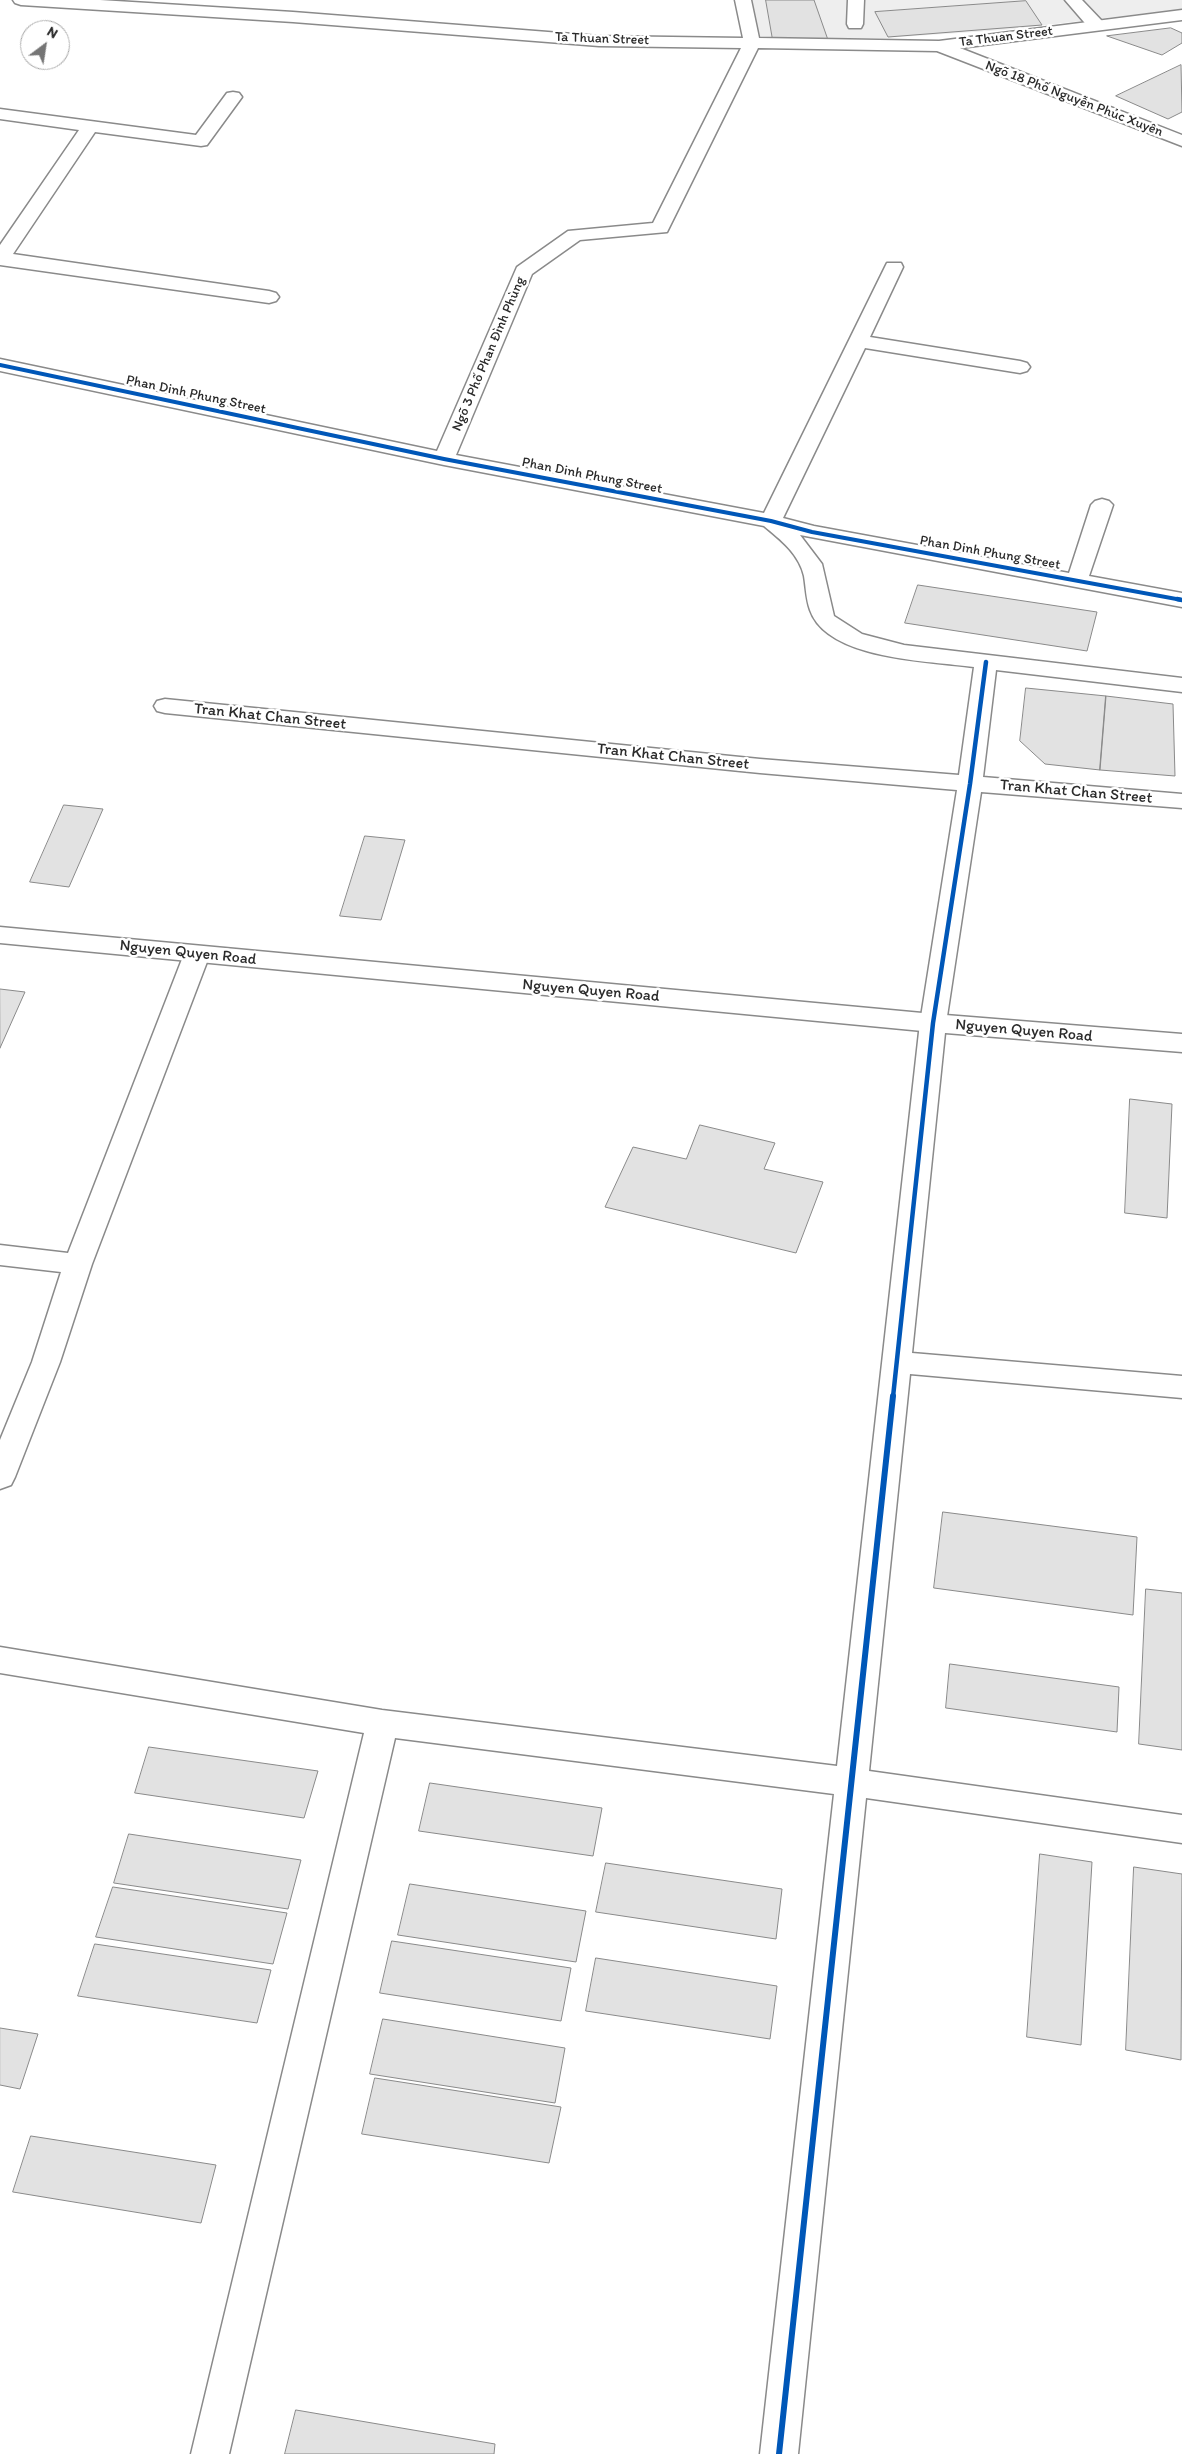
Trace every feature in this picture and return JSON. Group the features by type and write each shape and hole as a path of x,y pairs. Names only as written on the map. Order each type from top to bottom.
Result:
{"street":[{"name":"Ta Thuan Street","path":"21,0 293,17 599,41 939,46 1182,15"},
{"path":"743,0 752,43"},
{"path":"855,24 856,0"},
{"path":"1073,0 1096,25"},
{"name":"Ngõ 3 Phố Phan Đình Phùng","path":"444,459 524,271 575,235 660,228 752,43"},
{"name":"Ngõ 18 Phố Nguyễn Phúc Xuyên","path":"939,46 1182,141"},
{"path":"0,114 201,141 233,97"},
{"path":"90,126 0,258 269,297"},
{"path":"894,267 771,521 793,539 805,553 814,573 820,608 826,619 840,631 858,640 882,647 986,662 1182,685"},
{"path":"858,341 1020,366"},
{"name":"Phan Dinh Phung Street","path":"2,368 444,459 771,521 812,532 1182,600"},
{"path":"1077,581 1102,505"},
{"path":"779,2454 933,1023 970,784 986,662"},
{"name":"Tran Khat Chan Street","path":"165,706 760,766 1182,801"},
{"name":"Nguyen Quyen Road","path":"0,935 933,1023 1182,1043"},
{"path":"0,1478 46,1362 78,1264 198,954"},
{"path":"0,1255 78,1264"},
{"path":"896,1362 1182,1387"},
{"path":"0,1660 382,1723 852,1782 1182,1829"},
{"path":"210,2454 382,1723"}],"shaded area":[{"path":"749,0 1182,0 1182,9 1004,30 884,38 761,39"}],"building":[{"path":"766,0 814,0 828,40 773,40"},
{"path":"1026,1 1042,25 888,37 875,12"},
{"path":"1171,28 1182,33 1182,43 1162,55 1107,36"},
{"path":"1181,65 1182,112 1168,119 1116,96"},
{"path":"918,585 1097,612 1087,651 905,623"},
{"path":"1026,688 1106,696 1100,770 1045,764 1020,741"},
{"path":"1106,696 1173,704 1175,776 1100,770"},
{"path":"64,805 103,809 69,887 30,882"},
{"path":"365,836 405,840 381,920 340,916"},
{"path":"0,989 25,992 0,1048"},
{"path":"1130,1099 1172,1104 1167,1218 1125,1213"},
{"path":"700,1125 775,1143 764,1169 823,1182 796,1253 605,1207 633,1147 686,1159"},
{"path":"943,1512 1137,1537 1133,1615 934,1588"},
{"path":"1146,1589 1182,1593 1182,1750 1139,1744"},
{"path":"950,1664 1119,1687 1117,1732 946,1708"},
{"path":"149,1747 318,1771 304,1818 135,1793"},
{"path":"430,1783 602,1808 593,1856 419,1831"},
{"path":"129,1834 301,1860 288,1909 114,1883"},
{"path":"1040,1854 1092,1862 1081,2045 1027,2037"},
{"path":"606,1863 782,1889 776,1939 596,1912"},
{"path":"1134,1867 1182,1874 1181,2060 1126,2050"},
{"path":"410,1884 586,1911 576,1962 398,1935"},
{"path":"113,1887 287,1913 273,1964 96,1937"},
{"path":"392,1941 571,1968 561,2021 380,1993"},
{"path":"95,1944 271,1970 257,2023 78,1996"},
{"path":"596,1958 777,1986 770,2039 586,2011"},
{"path":"383,2019 565,2048 555,2103 370,2074"},
{"path":"0,2028 38,2034 20,2089 0,2085"},
{"path":"375,2078 561,2107 549,2163 362,2134"},
{"path":"31,2136 216,2165 201,2223 13,2192"},
{"path":"296,2410 495,2444 494,2454 285,2454"}],"cycle path":[{"path":"0,365 444,459 771,521 812,532 1182,600"},
{"path":"779,2454 933,1023 970,784 986,662"}]}
